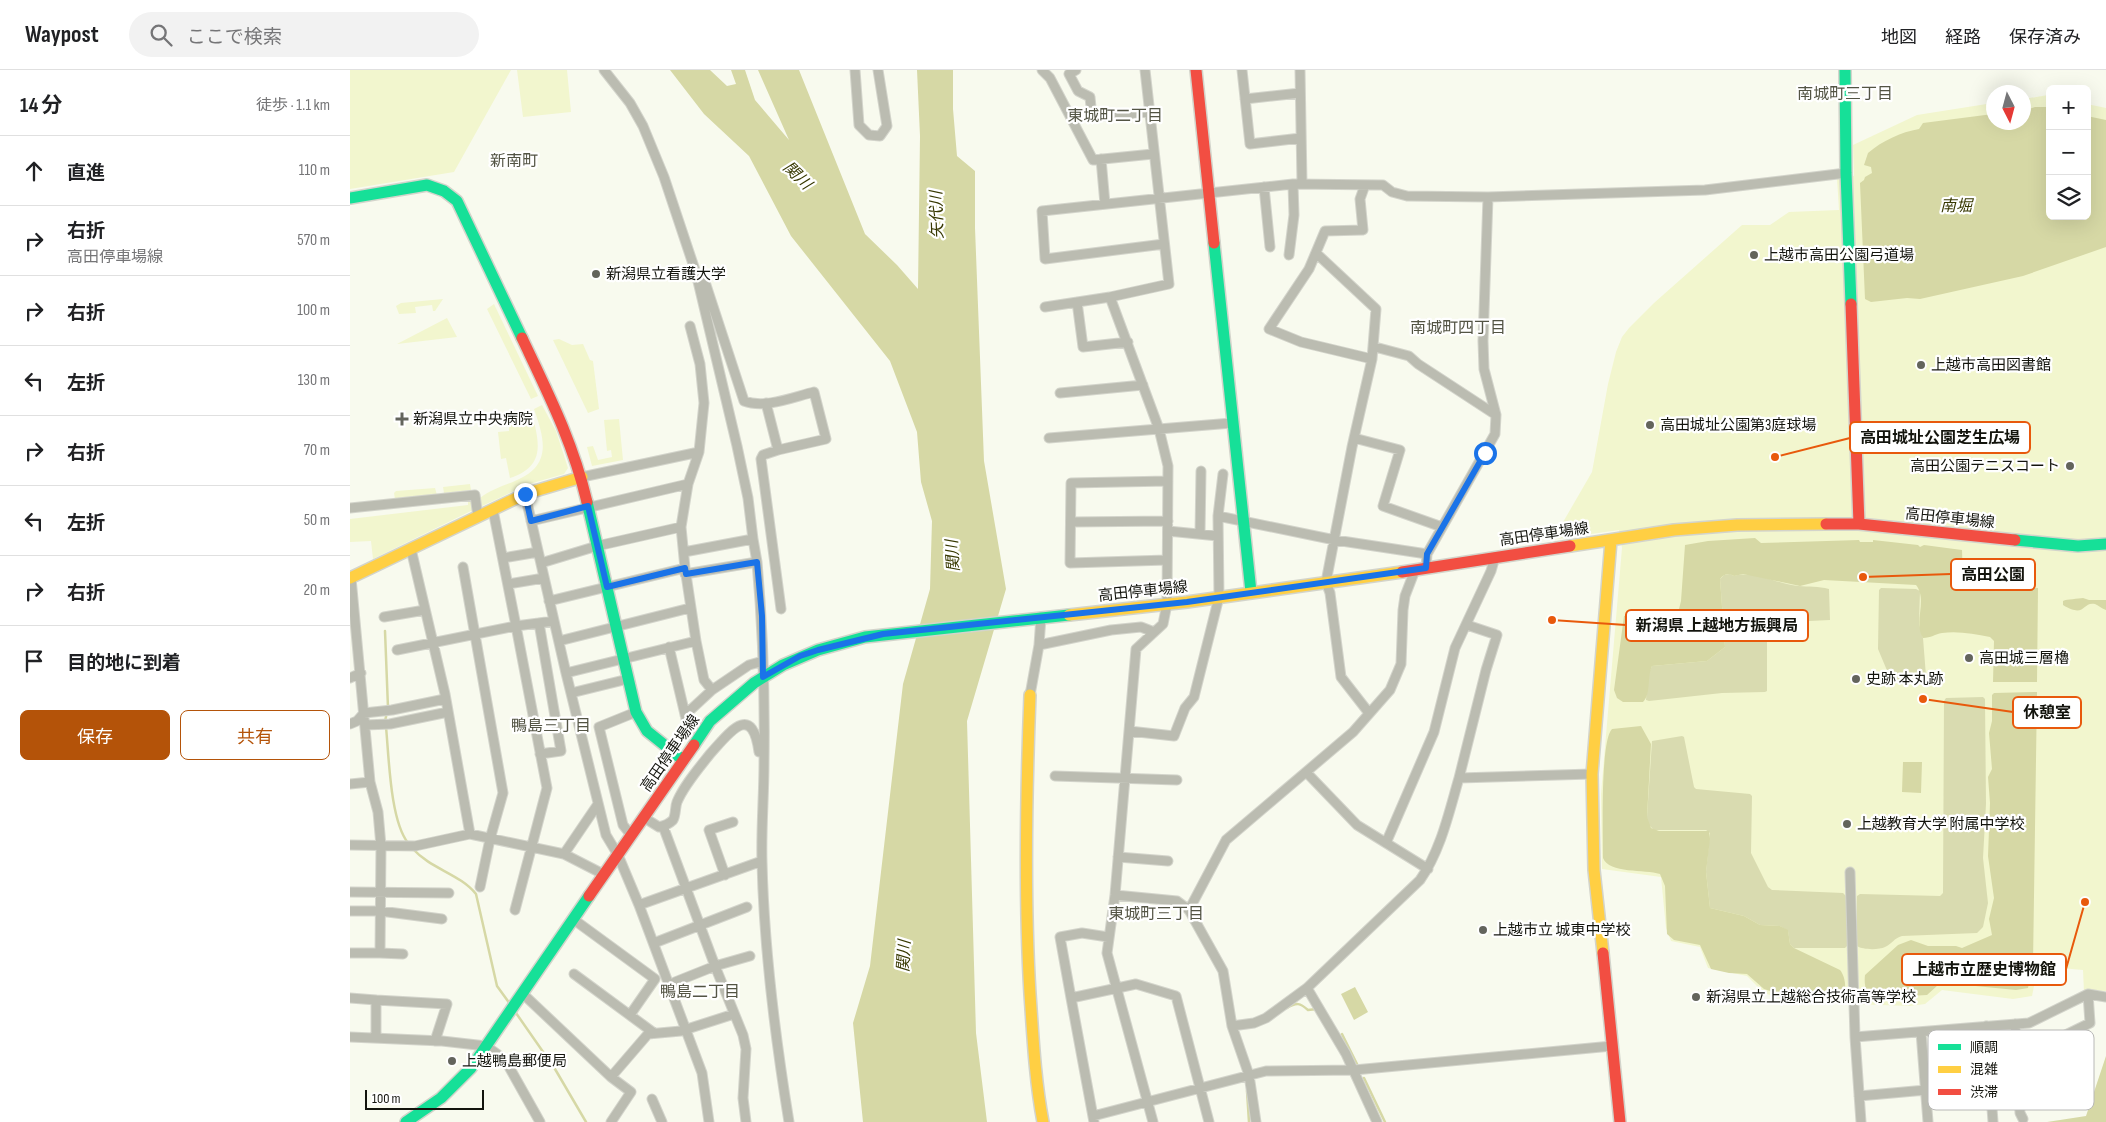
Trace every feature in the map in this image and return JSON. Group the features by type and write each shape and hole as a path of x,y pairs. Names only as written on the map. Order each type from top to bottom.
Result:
{"street":[{"path":"604,70 630,103 643,126 664,178 696,274 748,498 757,562 763,661 766,675 762,861 774,1016 790,1122"},
{"path":"855,70 859,125 869,135 880,136 887,126 878,70"},
{"path":"1042,70 1050,78 1092,160 1153,154"},
{"path":"1076,70 1069,74 1078,90 1090,97 1092,117 1149,112"},
{"path":"1045,307 1110,297 1168,284 1145,70"},
{"path":"1196,70 1242,521 1251,592"},
{"path":"1242,70 1250,144 1301,138"},
{"path":"1300,70 1302,183"},
{"path":"1845,70 1846,173 1859,524"},
{"path":"1245,99 1300,93"},
{"path":"1101,160 1105,204"},
{"path":"1164,244 1046,259 1042,211 1302,183 1383,185 1392,192 1407,196 1488,198 1705,190 1846,173"},
{"path":"1289,255 1294,215 1293,184"},
{"path":"350,198 427,185 444,190 458,201 565,428 582,477 636,712 654,739 683,760"},
{"path":"1365,185 1360,199 1363,230 1325,231 1316,254 1269,329 1301,342 1372,359"},
{"path":"1264,187 1270,247"},
{"path":"1189,910 1226,840 1353,732 1390,690 1399,671 1402,656 1405,596 1495,434 1496,415 1484,369 1482,341 1488,198"},
{"path":"1316,254 1376,309 1375,347 1354,438 1326,582 1330,593 1341,678 1369,713"},
{"path":"696,274 706,282 744,401 766,403 814,392 826,439 762,455 780,609"},
{"path":"1110,297 1159,429 1168,466 1166,604 1163,624 1136,650 1115,895 1108,937 1108,953 1153,1122"},
{"path":"1078,302 1082,347 1128,342"},
{"path":"690,326 700,364 704,403 699,452 688,484 681,527 685,571 696,641 704,680 712,690"},
{"path":"1375,347 1409,356 1418,364 1496,415"},
{"path":"1060,393 1143,385"},
{"path":"766,403 778,450"},
{"path":"1049,438 1232,423"},
{"path":"1354,438 1400,450 1383,506 1442,527"},
{"path":"380,953 381,846 378,812 370,782 361,673 353,629 350,578 525,494 582,477 699,452"},
{"path":"1200,534 1201,471"},
{"path":"1129,731 1174,736 1185,708 1194,697 1219,597 1218,516 1223,474"},
{"path":"1167,560 1070,563 1071,483 1168,481"},
{"path":"531,521 588,506 688,484"},
{"path":"525,494 558,642 606,835 618,855 639,905 702,1073 709,1122"},
{"path":"350,508 475,495 478,517"},
{"path":"493,510 547,788 530,846 515,910"},
{"path":"1218,516 1335,540 1427,554"},
{"path":"1071,522 1168,521"},
{"name":"高田停車場線","path":"409,1121 454,1088 486,1046 710,721 766,675 818,650 865,637 1219,597 1420,569 1674,530 1737,525 1859,524 2078,546 2106,544"},
{"path":"541,563 597,546 681,527"},
{"path":"1168,531 1218,536"},
{"path":"684,552 753,539"},
{"path":"1610,540 1592,774 1594,870 1620,1122"},
{"path":"411,549 448,712 470,834"},
{"path":"503,558 538,552"},
{"path":"1386,843 1434,732 1455,648 1491,571 1495,557"},
{"path":"549,601 685,571 757,562"},
{"path":"462,567 503,793 490,839 480,887"},
{"path":"508,584 544,578"},
{"path":"558,642 690,608"},
{"path":"384,617 425,610"},
{"path":"1036,618 1040,645 1030,695 1026,898 1031,1030 1042,1122"},
{"path":"397,650 516,626 554,621"},
{"path":"539,623 561,751 540,754"},
{"path":"1232,1026 1254,1023 1266,1018 1307,988 1420,880 1428,868 1440,842 1459,778 1486,670 1497,635 1467,625"},
{"path":"1040,645 1111,630 1141,627 1154,632"},
{"path":"566,673 624,657 696,641"},
{"path":"668,647 688,727"},
{"path":"686,715 712,690 749,665 763,661"},
{"path":"350,678 361,673"},
{"path":"571,693 628,679"},
{"path":"350,724 357,721 364,713 392,710 445,699"},
{"path":"365,725 390,724 448,712"},
{"path":"631,835 622,826 599,727 636,712"},
{"path":"643,817 659,827 673,820 677,802 701,766 734,727 747,725 753,731 758,739 760,757 764,761"},
{"path":"1306,773 1358,825 1428,868"},
{"path":"1459,778 1592,774"},
{"path":"1055,776 1177,780"},
{"path":"350,784 370,782"},
{"path":"564,854 598,804"},
{"path":"725,875 709,830 733,822"},
{"path":"663,826 743,1035 746,1049 743,1098 746,1122"},
{"path":"350,845 415,846 470,834 564,854 603,874"},
{"path":"1118,857 1168,861"},
{"path":"639,905 762,861"},
{"path":"1850,872 1855,1037 1861,1122"},
{"path":"350,892 449,893"},
{"path":"1115,895 1177,901 1189,910 1220,964 1232,1026 1249,1075 1256,1122"},
{"path":"654,943 747,907"},
{"path":"350,911 380,911 442,919"},
{"path":"573,919 655,979 630,1016"},
{"path":"1108,937 1082,933 1060,937 1094,1119 1147,1102 1266,1071 1354,1070 1612,1046"},
{"path":"350,953 403,954"},
{"path":"675,982 715,966 750,956"},
{"path":"574,974 654,1033"},
{"path":"1071,998 1136,984 1176,996 1209,1122"},
{"path":"1307,988 1354,1070 1377,1122"},
{"path":"522,993 611,1077 631,1092 611,1122"},
{"path":"1943,1030 2031,1022 2088,994 2106,996"},
{"path":"2077,1030 2090,1024 2088,994"},
{"path":"350,998 447,1004 436,1041"},
{"path":"376,1000 376,1038"},
{"path":"611,1077 648,1034 685,1029 734,1014"},
{"path":"2015,1024 2015,1030"},
{"path":"1986,1026 1986,1030"},
{"path":"1855,1037 1928,1031"},
{"path":"1921,1032 1928,1122"},
{"path":"350,1037 436,1041 486,1046 498,1054 508,1065 540,1122"},
{"path":"1859,1096 1926,1090"},
{"path":"652,1098 662,1122"},
{"path":"2020,1110 2023,1119"}],"shaded area":[{"path":"350,70 511,70 454,172 350,189"},
{"path":"517,70 567,70 571,112 523,117"},
{"path":"2046,96 2046,220 2091,220 2091,105 2106,108 2106,991 2090,990 2084,992 2083,970 2038,966 2032,996 2013,999 1942,990 1925,1004 1910,1006 1792,1002 1764,993 1747,976 1708,968 1700,947 1671,941 1666,928 1661,877 1602,869 1601,794 1622,548 1619,530 1557,539 1555,536 1592,472 1608,384 1622,337 1654,303 1742,225 1770,225 1789,212 1839,210 1837,178 1854,176 1853,145 1917,115 1986,104 1986,130 2031,130 2031,98"},
{"path":"443,299 435,311 433,311 432,305 415,307 416,313 399,314 396,306 401,303"},
{"path":"494,304 538,396 531,399 487,309"},
{"path":"447,318 457,337 397,344"},
{"path":"559,339 572,345 583,344 590,360 593,361 599,409 588,413 553,340"},
{"path":"542,405 556,431 568,468 564,474 529,484 480,507 480,498 492,490 527,475 540,460 543,441 534,409"},
{"path":"528,410 531,410 538,442 535,459 530,467 510,478 506,458 501,459 498,432 509,431 509,422 529,418"},
{"path":"619,419 623,460 592,466 587,447 593,446 598,460 612,457 611,450 607,451 604,420"},
{"path":"470,484 471,490 444,493 443,487"},
{"path":"435,488 437,495 395,499 394,493 396,491"},
{"path":"468,499 471,500 473,510 373,559 371,541 350,542 350,519 468,505"},
{"path":"1730,574 1734,576 1749,575 1766,578 1790,585 1829,589 1830,620 1767,623 1767,691 1765,692 1722,693 1646,700 1648,674 1652,666 1707,661 1725,647 1720,579 1724,575"},
{"path":"1881,588 1916,589 1920,591 1919,624 1923,638 1926,676 1924,680 1891,680 1878,649 1879,590"},
{"path":"1983,697 1985,699 1986,804 1983,858 1988,903 1983,927 1977,933 1902,936 1879,949 1867,949 1857,946 1857,896 1860,894 1940,896 1943,893 1944,701 1946,698"},
{"path":"1684,737 1696,789 1750,794 1752,796 1751,853 1768,887 1772,890 1843,893 1846,896 1848,945 1845,948 1794,948 1790,944 1788,931 1780,926 1760,925 1744,916 1710,908 1706,872 1710,833 1706,830 1654,830 1647,823 1652,741"}],"water":[{"path":"670,70 710,70 727,86 736,84 731,70 745,70 755,100 789,140 758,70 799,70 865,234 897,265 918,289 920,136 917,70 953,70 953,109 957,156 975,171 975,228 984,461 1006,589 967,721 976,1033 987,1122 863,1122 853,1023 870,966 903,684 930,589 932,521 921,482 917,432 890,361 791,236 749,156 704,114"},
{"name":"南堀","path":"2046,107 2046,220 2091,220 2091,117 2106,120 2106,247 2023,276 1920,299 1907,298 1871,302 1865,299 1860,183 1872,173 1871,167 1864,165 1868,153 1892,138 1905,132 1919,129 1923,123 1986,115 1986,130 2031,130 2031,108"},
{"path":"1755,538 1761,543 1859,540 1860,542 1873,542 1873,540 1918,545 1920,547 1924,545 1962,550 1963,581 1967,586 2038,588 2037,682 1993,682 1994,641 1990,637 1954,632 1923,638 1919,625 1921,597 1916,585 1824,580 1800,586 1743,574 1734,576 1728,574 1720,579 1725,647 1707,661 1652,666 1647,695 1643,702 1623,702 1617,698 1614,690 1624,616 1667,616 1678,613 1681,601 1685,545 1708,541"},
{"path":"2083,598 2106,600 2106,610 2095,604 2088,605 2080,610 2070,609 2063,605 2065,600"},
{"path":"2037,692 2033,964 2028,988 2016,990 1955,984 1938,985 1927,995 1873,998 1867,991 1865,975 1898,945 1911,940 1928,946 1956,946 1962,948 1992,935 1989,919 1994,898 1988,856 1990,803 1988,777 1992,769 1989,733 1992,721 1992,695 1994,693"},
{"path":"1641,726 1651,744 1647,817 1651,828 1659,831 1709,831 1710,839 1706,872 1710,908 1744,916 1760,925 1780,926 1788,930 1790,944 1794,948 1840,970 1844,977 1845,985 1845,993 1842,1000 1788,997 1764,989 1747,974 1711,969 1700,945 1674,940 1667,934 1665,886 1660,874 1612,867 1603,858 1604,769 1608,737 1612,729"},
{"path":"1903,762 1922,762 1921,793 1902,792"},
{"path":"1355,987 1368,1012 1354,1020 1341,994"},
{"path":"2106,1056 2106,1122 2047,1122 2086,1116 2088,1110 2094,1110 2094,1092"}],"waterway":[{"path":"385,631 388,708 385,721"},
{"path":"386,727 394,804 402,833 408,843"},
{"path":"413,849 428,862 462,881 476,894 497,986 510,1004"},
{"path":"1287,1008 1298,1004 1308,1010 1317,1009"},
{"path":"516,1013 555,1069 586,1122"},
{"path":"1342,1034 1357,1064"},
{"path":"1364,1078 1385,1122"},
{"path":"1247,1091 1249,1122"}],"traffic: fast":[{"path":"1845,70 1846,173 1851,304"},
{"path":"350,198 427,185 444,191 457,201 522,338"},
{"path":"1214,243 1251,592"},
{"path":"587,502 636,712 647,731 683,760"},
{"path":"2015,540 2078,546 2106,544"},
{"path":"694,745 710,721 754,683 783,665 818,650 865,637 1069,615"},
{"path":"406,1122 441,1098 471,1068 589,896"}],"traffic: slow":[{"path":"350,578 525,494 582,477"},
{"path":"1570,546 1674,530 1737,525 1826,524"},
{"path":"1603,953 1594,870 1592,774 1611,540"},
{"path":"1069,615 1187,602 1402,572"},
{"path":"1030,695 1027,919 1033,1042 1043,1122"}],"traffic: jam":[{"path":"1196,70 1214,243"},
{"path":"1851,304 1859,524"},
{"path":"522,338 567,438 587,502"},
{"path":"1826,524 1859,524 2015,540"},
{"path":"1402,572 1570,546"},
{"path":"589,896 694,745"},
{"path":"1603,953 1620,1122"}],"place":[{"name":"上越市高田公園弓道場","path":"1754,255"},
{"name":"新潟県立看護大学","path":"596,274"},
{"name":"上越市高田図書館","path":"1921,365"},
{"name":"新潟県立中央病院","path":"402,419"},
{"name":"高田城址公園第3庭球場","path":"1650,425"},
{"name":"高田城址公園芝生広場","path":"1775,457"},
{"name":"高田公園テニスコート","path":"2070,466"},
{"name":"高田公園","path":"1863,577"},
{"name":"新潟県 上越地方振興局","path":"1552,620"},
{"name":"高田城三層櫓","path":"1969,658"},
{"name":"史跡 本丸跡","path":"1856,679"},
{"name":"休憩室","path":"1923,699"},
{"name":"上越教育大学 附属中学校","path":"1847,824"},
{"name":"上越市立歴史博物館","path":"2085,902"},
{"name":"上越市立 城東中学校","path":"1483,930"},
{"name":"新潟県立上越総合技術高等学校","path":"1696,997"},
{"name":"上越鴨島郵便局","path":"452,1061"}],"district":[{"name":"南城町三丁目","path":"1845,93"},
{"name":"東城町二丁目","path":"1115,115"},
{"name":"新南町","path":"514,160"},
{"name":"南城町四丁目","path":"1458,327"},
{"name":"鴨島三丁目","path":"551,725"},
{"name":"東城町三丁目","path":"1156,913"},
{"name":"鴨島二丁目","path":"700,991"}],"route":[{"path":"525,494 531,521 588,506 607,587 685,568 686,574 757,562 762,616 763,677 800,656 849,640 883,634 1187,602 1426,568 1427,554 1485,453"}],"water label":[{"name":"関川","path":"798,175"},
{"name":"矢代川","path":"936,215"},
{"name":"関川","path":"952,556"},
{"name":"関川","path":"903,956"}]}
